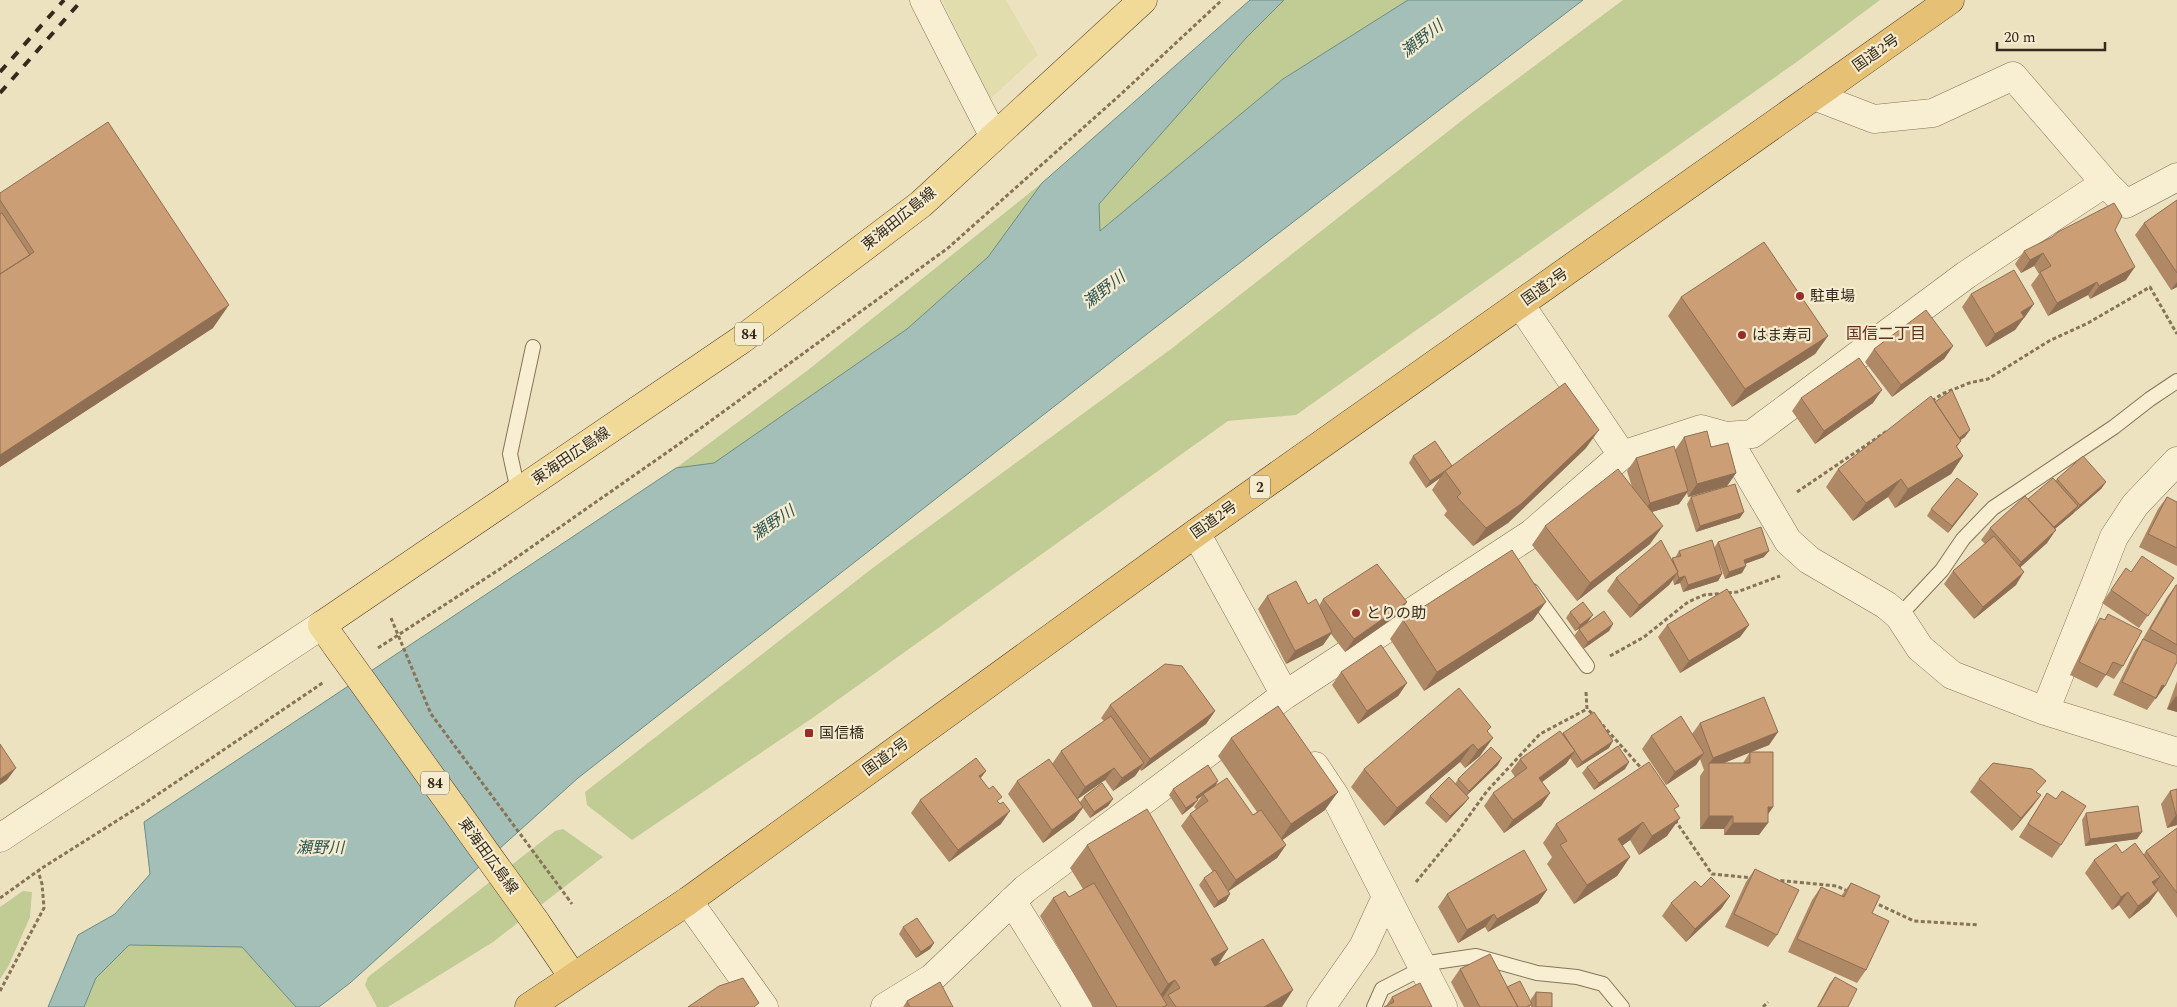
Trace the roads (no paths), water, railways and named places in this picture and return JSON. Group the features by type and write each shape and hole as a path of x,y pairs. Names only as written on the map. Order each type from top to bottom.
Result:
{"highway":[{"name":"国道2号","path":"529,1007 688,901 1196,533 1950,0"}],"main road":[{"name":"東海田広島線","path":"573,977 535,921 329,635 518,491 741,340 921,204 1143,0"}],"street":[{"path":"924,0 994,137"},
{"path":"1814,96 1874,119 1933,113 2013,76 2105,183 2126,204 2177,176"},
{"path":"885,1007 932,978 1025,889 1279,700 1506,556 1622,455 1702,429 1726,436 1752,434 1966,275 2105,183"},
{"path":"1520,304 1622,455"},
{"path":"1726,436 1788,541 1809,560 1886,605 1899,616 1920,648 1952,675 2045,711 2177,752"},
{"path":"2045,711 2114,538 2135,505 2177,461"},
{"path":"1196,533 1279,700 1294,735 1335,796 1443,1007"},
{"path":"0,838 329,635"},
{"path":"688,901 764,1007"},
{"path":"1012,901 1078,1007"},
{"path":"1321,1007 1363,947 1390,904"}],"lane":[{"path":"518,491 510,454 533,347"},
{"path":"1899,616 1942,570 1963,539 1993,508 2114,427 2177,381"},
{"path":"1525,583 1587,666"},
{"path":"1374,1007 1382,989 1422,966 1476,956 1537,973 1578,977 1603,984 1622,1007"}],"water":[{"name":"瀬野川","path":"1250,0 1284,0 1247,37 1099,204 1100,231 1283,79 1408,0 1583,0 1147,334 578,778 350,983 319,1007 296,1007 242,947 129,945 96,978 84,1007 48,1007 78,935 115,914 150,874 144,822 676,468 714,463 907,329 988,257 1042,183"}],"railway":[{"path":"0,72 64,0"},
{"path":"0,93 82,0"}],"place":[{"name":"駐車場","path":"1800,296"},
{"name":"はま寿司","path":"1742,335"},
{"name":"とりの助","path":"1356,613"},
{"name":"国信橋","path":"809,733"}],"district":[{"name":"国信二丁目","path":"1886,334"}]}
